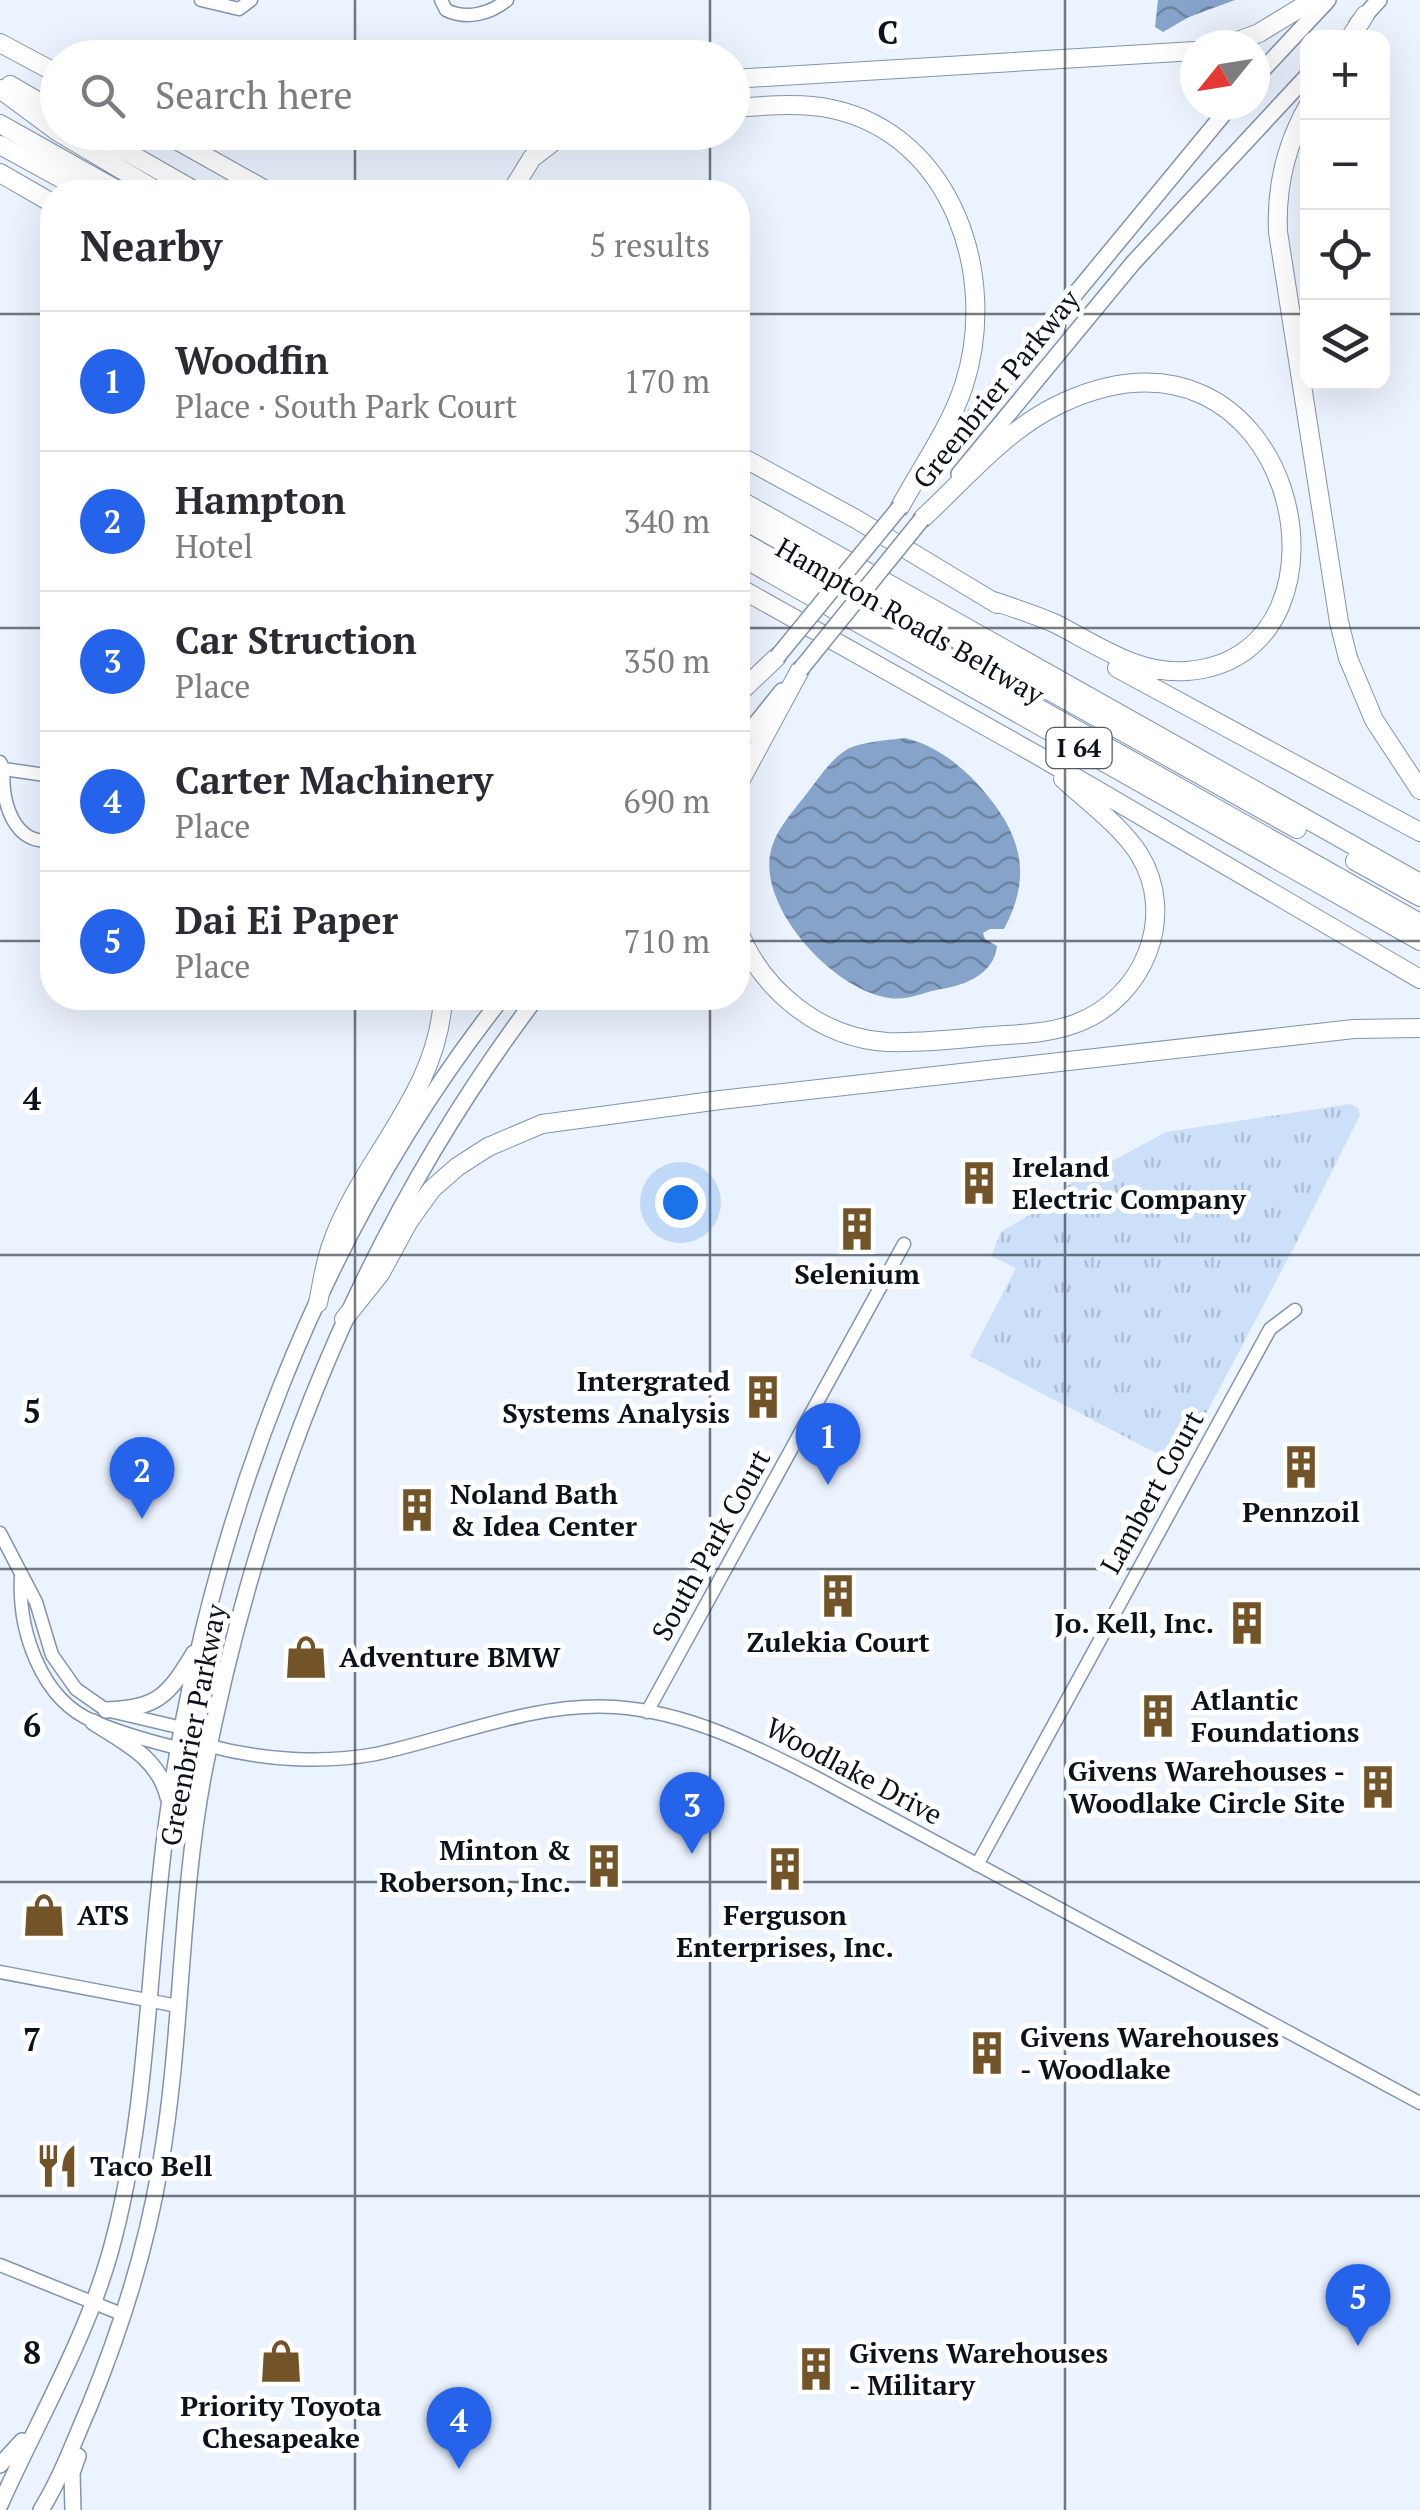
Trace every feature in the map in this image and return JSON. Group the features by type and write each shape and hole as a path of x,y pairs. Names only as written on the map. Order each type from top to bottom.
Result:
{"highway":[{"path":"1264,30 1314,0"},
{"path":"1353,30 1365,14"},
{"path":"0,43 40,63"},
{"path":"750,77 1180,52"},
{"path":"0,79 40,102"},
{"path":"0,89 40,119"},
{"path":"750,108 820,108 871,122 926,165 960,222 971,253 975,281 970,362 955,406 900,507"},
{"path":"1300,120 1280,180 1278,232 1336,602 1359,690 1389,747 1420,790"},
{"path":"0,124 40,146"},
{"path":"0,145 64,180"},
{"path":"46,150 100,180"},
{"path":"88,150 139,180"},
{"path":"123,150 175,180"},
{"path":"194,150 248,180"},
{"path":"519,180 532,158 542,150"},
{"path":"0,172 40,196"},
{"path":"922,519 1034,419 1072,399 1122,384 1161,382 1197,391 1238,416 1261,444 1279,481 1293,552 1290,578 1269,627 1246,648 1223,661 1190,671 1146,668 1050,621 990,600"},
{"path":"750,462 856,519 990,600 1420,832"},
{"name":"Hampton Roads Beltway","path":"750,506 1418,885"},
{"path":"750,523 1418,885"},
{"path":"750,546 1420,923"},
{"name":"Hampton Roads Beltway","path":"750,562 1420,941"},
{"path":"750,594 1037,755 1420,979"},
{"path":"750,683 777,657"},
{"path":"750,763 800,670"},
{"path":"750,954 776,990 807,1014 858,1037 900,1042 1051,1030 1101,1012 1130,986 1146,957 1154,927 1152,888 1139,854 1128,840 1037,755"},
{"path":"318,1303 332,1242 422,1083 437,1038 440,1010"},
{"path":"344,1319 380,1274 409,1220 432,1189 488,1147 542,1124 700,1102 1354,1029 1420,1028"}],"main road":[{"path":"1270,62 1328,0"},
{"path":"1365,14 1379,0"},
{"name":"Greenbrier Parkway","path":"750,731 1133,262 1300,84"},
{"name":"Greenbrier Parkway","path":"750,691 1219,120"},
{"name":"Greenbrier Parkway","path":"0,2505 94,2302 111,2250 128,2176 178,1749 201,1642 244,1491 318,1303 352,1234 412,1130 494,1010"},
{"name":"Greenbrier Parkway","path":"42,2510 90,2402 124,2314 143,2250 161,2162 194,1846 210,1745 234,1634 268,1515 308,1403 344,1319 422,1168 477,1079 527,1010"},
{"path":"106,1710 156,1702 176,1683 201,1642"},
{"path":"92,1722 154,1764 164,1780 170,1803"},
{"path":"0,2465 18,2447 40,2404 65,2368"},
{"path":"73,2510 72,2473 84,2443 90,2402"}],"street":[{"path":"201,0 238,9 251,0"},
{"path":"441,0 451,14 486,12 507,0"},
{"path":"40,773 2,765 13,826 31,840 40,840"},
{"name":"South Park Court","path":"647,1712 904,1244"},
{"name":"Lambert Court","path":"977,1865 1270,1329 1295,1310"},
{"name":"Woodlake Drive","path":"0,1533 36,1602 58,1667 76,1689 106,1710 182,1729 210,1745"},
{"name":"Woodlake Drive","path":"21,1576 20,1604 37,1662 64,1701 92,1722 178,1749 210,1745 270,1757 372,1754 552,1711 614,1707 695,1723 743,1740 1420,2103"},
{"path":"0,1972 178,2006"},
{"path":"0,2265 124,2314"}],"green space":[{"path":"1350,1104 1358,1108 1360,1115 1179,1465 970,1356 1016,1268 991,1256 1001,1232 1060,1197 1068,1185 1166,1132"}],"water":[{"path":"1158,0 1235,0 1189,17 1163,32 1155,27"},
{"path":"905,738 949,758 971,777 1010,830 1020,866 1014,907 1004,929 983,933 985,939 997,946 985,971 960,985 896,999 868,992 846,980 806,944 777,900 770,877 770,855 786,820 839,755 858,745"}],"place":[{"name":"Ireland Electric Company","path":"979,1183"},
{"name":"Selenium","path":"857,1229"},
{"name":"Intergrated Systems Analysis","path":"763,1397"},
{"name":"Pennzoil","path":"1301,1467"},
{"name":"Woodfin","path":"828,1485"},
{"name":"Noland Bath & Idea Center","path":"417,1510"},
{"name":"Hampton","path":"142,1519"},
{"name":"Zulekia Court","path":"838,1596"},
{"name":"Jo. Kell, Inc.","path":"1247,1623"},
{"name":"Adventure BMW","path":"306,1657"},
{"name":"Atlantic Foundations","path":"1158,1716"},
{"name":"Givens Warehouses - Woodlake Circle Site","path":"1378,1787"},
{"name":"Car Struction","path":"692,1854"},
{"name":"Minton & Roberson, Inc.","path":"604,1866"},
{"name":"Ferguson Enterprises, Inc.","path":"785,1869"},
{"name":"ATS","path":"44,1915"},
{"name":"Givens Warehouses - Woodlake","path":"987,2053"},
{"name":"Taco Bell","path":"57,2166"},
{"name":"Dai Ei Paper","path":"1358,2346"},
{"name":"Priority Toyota Chesapeake","path":"281,2361"},
{"name":"Givens Warehouses - Military","path":"816,2369"},
{"name":"Carter Machinery","path":"459,2469"}]}
